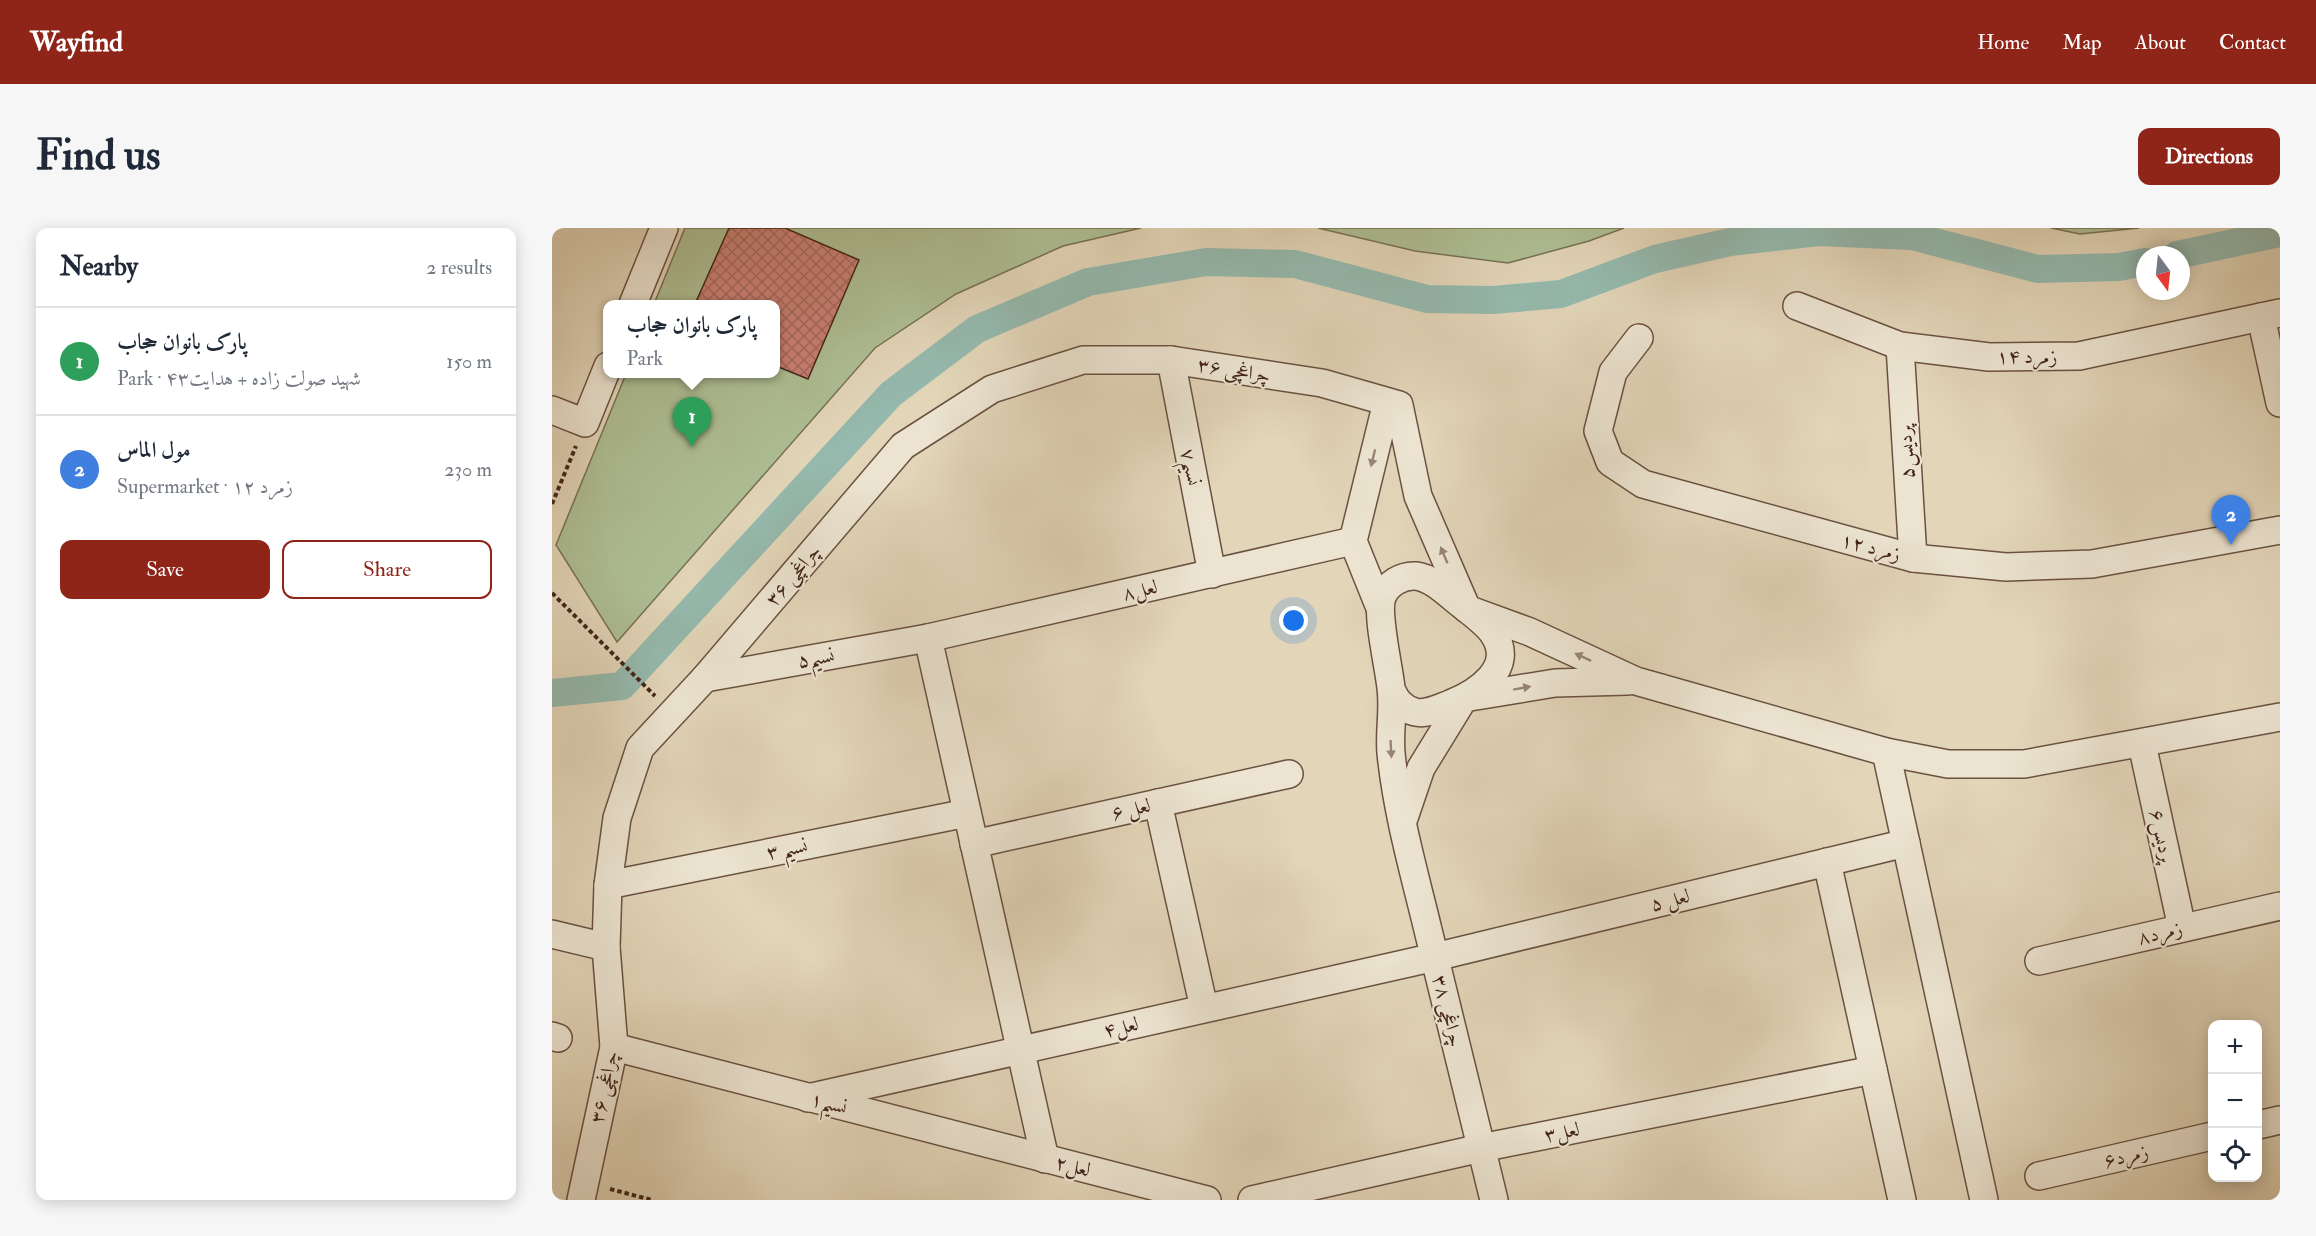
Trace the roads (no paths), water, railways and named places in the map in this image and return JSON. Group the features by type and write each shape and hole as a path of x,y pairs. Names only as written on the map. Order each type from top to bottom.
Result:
{"street":[{"path":"635,300 664,228"},
{"name":"زمرد ۱۴","path":"1797,306 1900,346 1989,357 2079,356 2271,315"},
{"path":"2271,315 2280,403"},
{"name":"زمرد ۱۲","path":"1639,338 1612,372 1598,431 1610,462 1643,484 1912,558 2006,567 2092,564 2280,530"},
{"name":"پردیس۵","path":"1900,346 1912,558"},
{"name":"چراغچی ۳۶","path":"581,1200 614,1047 606,947 608,885 617,818 640,748 705,678 903,446 992,389 1083,360 1170,360 1322,383 1393,403"},
{"name":"نسیم۷","path":"1170,360 1212,574"},
{"path":"552,410 585,423 603,378"},
{"path":"1380,608 1387,589 1405,577 1416,576 1427,579 1467,609 1493,633 1498,645 1499,658 1496,672 1487,683 1464,698 1433,711 1416,712 1401,705 1392,691 1380,608 1353,541 1393,403"},
{"path":"1393,403 1418,496 1467,609 1530,632 1636,681 1886,752 1948,764 2024,764 2280,717"},
{"name":"لعل۸","path":"928,638 1353,541"},
{"path":"928,638 1045,1159"},
{"name":"نسیم۵","path":"705,678 928,638"},
{"path":"1402,822 1421,768 1464,698 1555,683 1636,681"},
{"name":"چراغچی ۳۸","path":"1392,691 1391,752 1402,822 1494,1200"},
{"name":"پردیس۶","path":"2142,744 2182,928"},
{"path":"1886,752 1984,1200"},
{"name":"لعل ۶","path":"974,844 1289,774"},
{"path":"1158,803 1204,1008"},
{"name":"نسیم ۳","path":"608,885 967,813"},
{"name":"لعل ۵","path":"1435,957 1906,843"},
{"path":"1827,862 1902,1200"},
{"name":"زمرد۸","path":"2039,961 2280,906"},
{"path":"552,934 606,947"},
{"name":"لعل۴","path":"808,1098 1435,957"},
{"name":"نسیم۱","path":"614,1047 1045,1159"},
{"name":"لعل۳","path":"1252,1200 1481,1148 1873,1070"},
{"path":"2262,1124 2280,1120"},
{"name":"زمرد۶","path":"2039,1176 2208,1137"},
{"name":"لعل۲","path":"1045,1159 1207,1200"}],"waterway":[{"path":"552,693 622,686 891,394 977,329 1088,282 1206,262 1295,264 1427,299 1493,300 1561,294 1655,259 1730,242 1818,232 1912,236 2038,269 2119,267 2136,264"},
{"path":"2190,252 2280,233"}],"place":[{"name":"پارک بانوان حجاب","path":"692,447"},
{"name":"مول الماس","path":"2231,545"}]}
